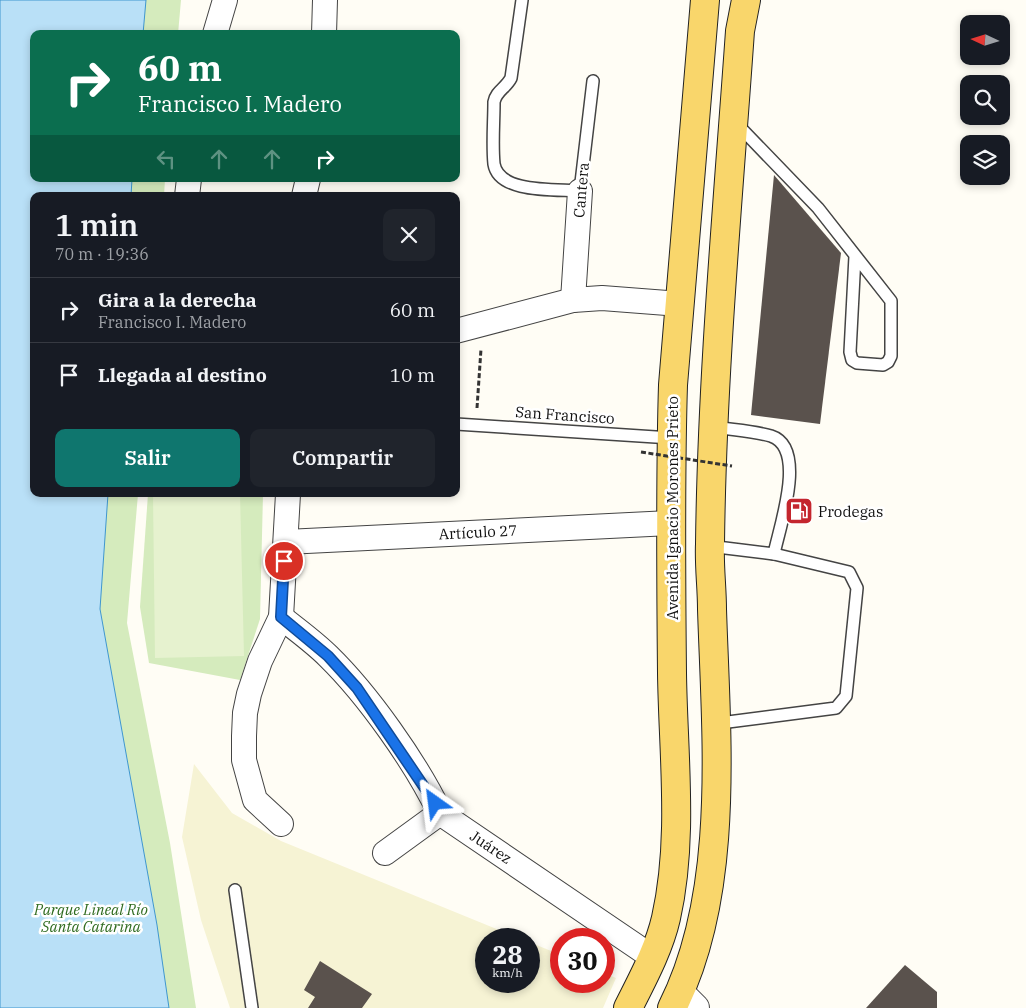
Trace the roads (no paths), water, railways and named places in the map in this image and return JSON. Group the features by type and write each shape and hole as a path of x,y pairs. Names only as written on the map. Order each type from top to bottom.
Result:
{"main road":[{"name":"Avenida Ignacio Morones Prieto","path":"628,1008 652,957 666,919 674,868 676,802 670,523 672,438 680,304 705,0"},
{"path":"682,1003 695,955 708,894 715,824 710,546 714,427 740,31 746,0"}],"street":[{"path":"217,30 225,0"},
{"path":"324,30 325,0"},
{"name":"Cantera","path":"573,300 580,191"},
{"path":"460,330 484,326 573,300 602,298 680,304"},
{"path":"281,824 255,800 244,760 244,736 249,694 260,661 281,617 288,497"},
{"name":"Artículo 27","path":"286,542 670,523"},
{"name":"Juárez","path":"281,617 328,656 357,688 430,793 440,813 652,957"},
{"path":"385,853 440,813"}],"lane":[{"path":"522,0 511,78 508,84 496,95 494,102 494,166 507,183 518,186 580,191"},
{"name":"Cantera","path":"580,191 593,81"},
{"path":"734,121 818,208 890,301 891,356 888,362 883,365 857,364 852,360 850,352 855,256"},
{"name":"San Francisco","path":"460,424 476,423 672,438"},
{"path":"714,427 773,437 788,453 790,473 788,491 774,554"},
{"path":"710,546 774,554 850,572 858,588 846,696 836,708 728,722"},
{"path":"235,890 252,1008"}],"water":[{"name":"Parque Lineal Río Santa Catarina","path":"0,0 146,0 143,30 30,30 30,182 132,182 131,192 30,192 30,497 108,497 100,609 157,925 169,1008 0,1008"}],"place":[{"name":"Prodegas","path":"799,511"}]}
